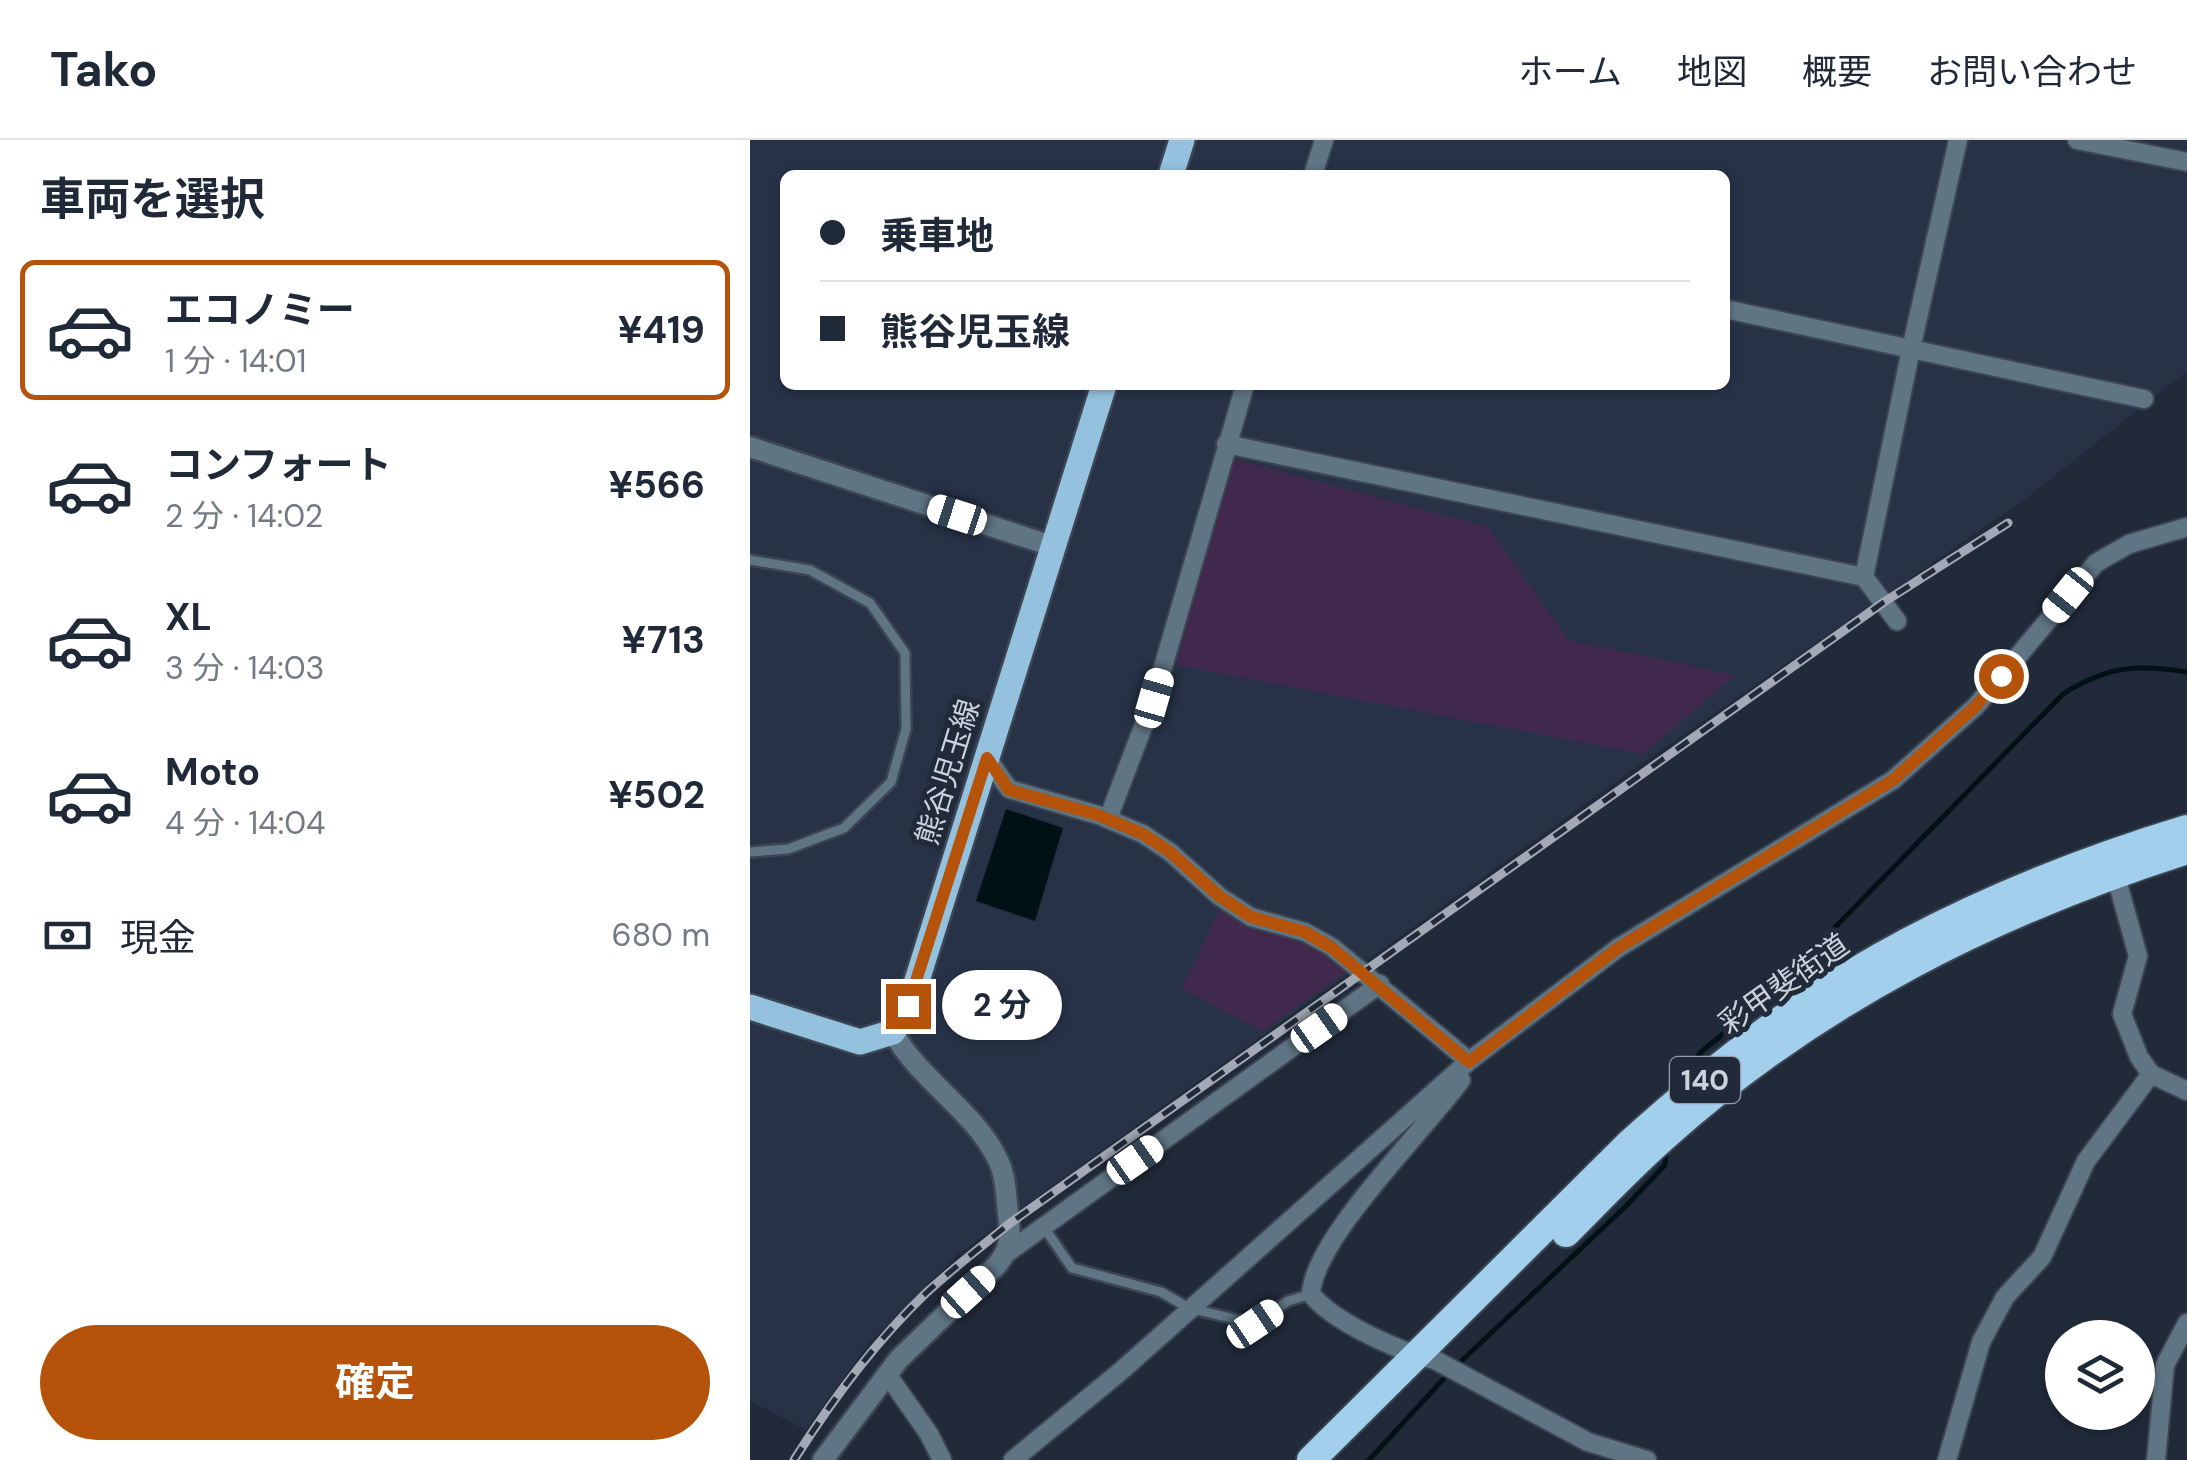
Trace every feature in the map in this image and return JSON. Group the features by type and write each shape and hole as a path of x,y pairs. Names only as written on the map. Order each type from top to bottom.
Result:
{"highway":[{"name":"彩甲斐街道","path":"1337,1460 1425,1357 1628,1144 1794,1011 1958,915 2105,854 2187,829"},
{"name":"彩甲斐街道","path":"1312,1460 1665,1136 1812,1024 1882,978 1967,934 2115,873 2187,850"}],"main road":[{"path":"1173,170 1182,140"},
{"name":"熊谷児玉線","path":"893,1032 908,1006 1102,390"},
{"path":"750,1007 860,1042 893,1032"}],"street":[{"path":"1315,170 1324,140"},
{"path":"1864,577 1958,140"},
{"path":"2078,140 2187,162"},
{"path":"1730,310 2144,398"},
{"path":"1108,818 1154,698 1243,390"},
{"path":"1226,444 1864,577 1898,622"},
{"path":"750,448 1052,546"},
{"path":"1013,1460 1121,1371 1469,1062 1618,948 1893,780 1976,706 2096,562 2129,544 2187,526"},
{"path":"987,758 1009,790 1108,818 1143,834 1251,917 1305,932 1332,948 1380,984 1469,1062"},
{"path":"2115,873 2138,956 2122,1014 2139,1057 2152,1074 2187,1091"},
{"path":"823,1460 887,1374 938,1318 1006,1254 1380,984"},
{"path":"893,1032 909,1059 987,1142 999,1162 1010,1224 1006,1254"},
{"path":"1469,1062 1460,1082 1378,1180 1320,1259 1312,1276 1311,1294 1322,1308 1588,1442 1634,1458"},
{"path":"1948,1460 1980,1342 2005,1297 2042,1257 2086,1161 2152,1074"},
{"path":"2156,1460 2166,1365 2187,1323"},
{"path":"887,1374 930,1434 942,1460"}],"lane":[{"path":"750,560 810,570 870,603 906,653 906,728 891,782 844,828 788,850 750,852"},
{"path":"1043,1226 1072,1268 1161,1292 1189,1308 1255,1324 1288,1301 1311,1294"}],"shaded area":[{"path":"750,140 2187,140 2187,371 2028,497 1635,768 958,1254 869,1343 806,1430 750,1401"},
{"path":"1230,458 1488,527 1568,640 1735,675 1643,754 1171,664"},
{"path":"1006,809 1063,828 1035,921 976,901"},
{"path":"1222,904 1330,949 1347,971 1263,1031 1182,989"}],"waterway":[{"path":"1671,1090 1701,1052 1762,1002 2063,694 2094,678 2122,670 2187,672"},
{"path":"1456,1366 1626,1206 1665,1165 1666,1151"},
{"path":"1369,1460 1448,1374"}],"railway":[{"path":"794,1460 888,1332 935,1285 1009,1224 1884,602 2008,523"}],"route":[{"path":"908,1006 987,758 1009,790 1098,815 1143,834 1251,917 1305,932 1332,948 1380,984 1469,1062 1618,948 1893,780 1976,706 2001,676"}]}
